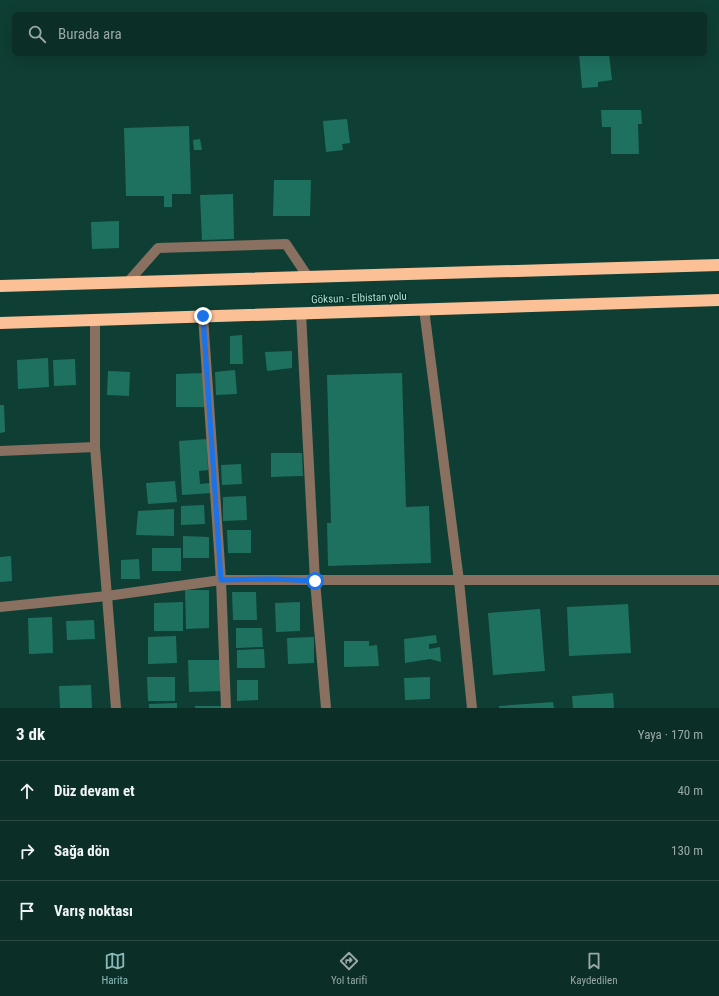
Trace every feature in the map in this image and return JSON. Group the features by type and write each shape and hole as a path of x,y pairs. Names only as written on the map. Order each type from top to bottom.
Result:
{"highway":[{"name":"Göksun - Elbistan yolu","path":"0,286 719,265"},
{"name":"Göksun - Elbistan yolu","path":"0,323 719,300"}],"street":[{"path":"128,282 158,248 286,244 308,277"},
{"path":"424,309 459,581 472,708"},
{"path":"301,313 315,581 326,708"},
{"path":"203,316 221,580 226,708"},
{"path":"95,320 96,447 116,708"},
{"path":"0,451 96,447"},
{"path":"0,607 107,596 221,580 719,580"}],"building":[{"path":"579,56 609,56 612,80 598,82 598,87 582,88"},
{"path":"601,110 641,110 642,124 638,124 639,154 611,154 611,127 602,127"},
{"path":"347,119 350,143 342,144 343,150 326,152 323,121"},
{"path":"189,126 191,194 172,194 172,207 164,207 164,196 126,196 124,128"},
{"path":"200,139 202,150 194,150 193,140"},
{"path":"274,180 311,180 310,216 273,216"},
{"path":"233,194 234,239 202,240 200,195"},
{"path":"119,221 119,248 92,249 91,222"},
{"path":"242,335 243,364 230,364 230,336"},
{"path":"292,351 292,368 267,371 265,352"},
{"path":"48,358 49,387 18,389 17,360"},
{"path":"75,359 76,385 54,386 53,360"},
{"path":"235,370 237,394 216,395 215,372"},
{"path":"108,371 130,372 129,396 107,395"},
{"path":"204,373 205,407 176,407 176,374"},
{"path":"402,373 406,507 429,506 431,563 328,566 327,523 331,523 327,375"},
{"path":"0,405 4,405 5,432 0,433"},
{"path":"207,439 208,470 199,471 200,484 211,483 212,493 182,495 179,441"},
{"path":"271,453 302,453 303,476 271,477"},
{"path":"241,464 242,484 222,485 221,465"},
{"path":"175,481 177,502 148,504 146,483"},
{"path":"246,496 247,520 223,521 223,497"},
{"path":"204,505 205,524 181,525 181,506"},
{"path":"174,509 174,536 136,535 138,511"},
{"path":"227,530 251,530 251,553 228,553"},
{"path":"183,536 209,537 209,558 183,558"},
{"path":"152,548 181,548 181,571 152,571"},
{"path":"11,556 12,581 0,582 0,557"},
{"path":"139,559 140,579 121,579 121,560"},
{"path":"185,590 209,590 209,628 186,629"},
{"path":"232,592 256,592 257,620 233,620"},
{"path":"183,602 183,631 154,631 154,603"},
{"path":"300,602 300,631 276,632 275,603"},
{"path":"628,604 631,653 569,656 567,607"},
{"path":"540,609 545,671 493,675 488,613"},
{"path":"52,617 53,653 29,654 28,618"},
{"path":"94,620 95,639 67,640 66,621"},
{"path":"236,628 262,628 263,647 236,648"},
{"path":"436,635 437,643 429,644 429,649 440,647 441,662 430,659 405,663 404,639"},
{"path":"176,636 177,663 148,664 148,637"},
{"path":"314,637 314,663 288,664 287,638"},
{"path":"344,641 369,641 369,646 377,645 379,666 344,667"},
{"path":"264,649 265,668 237,668 237,650"},
{"path":"188,660 222,660 223,691 189,692"},
{"path":"147,677 175,677 175,701 148,701"},
{"path":"430,677 430,699 405,700 404,678"},
{"path":"237,680 258,680 258,700 237,701"},
{"path":"91,685 92,708 60,708 59,686"},
{"path":"613,693 614,708 573,708 572,696"},
{"path":"553,702 554,708 499,708 499,706"},
{"path":"177,703 177,708 149,708 149,704"},
{"path":"195,706 221,706 221,708 195,708"}],"route":[{"path":"203,316 221,580 273,579 315,581"}]}
